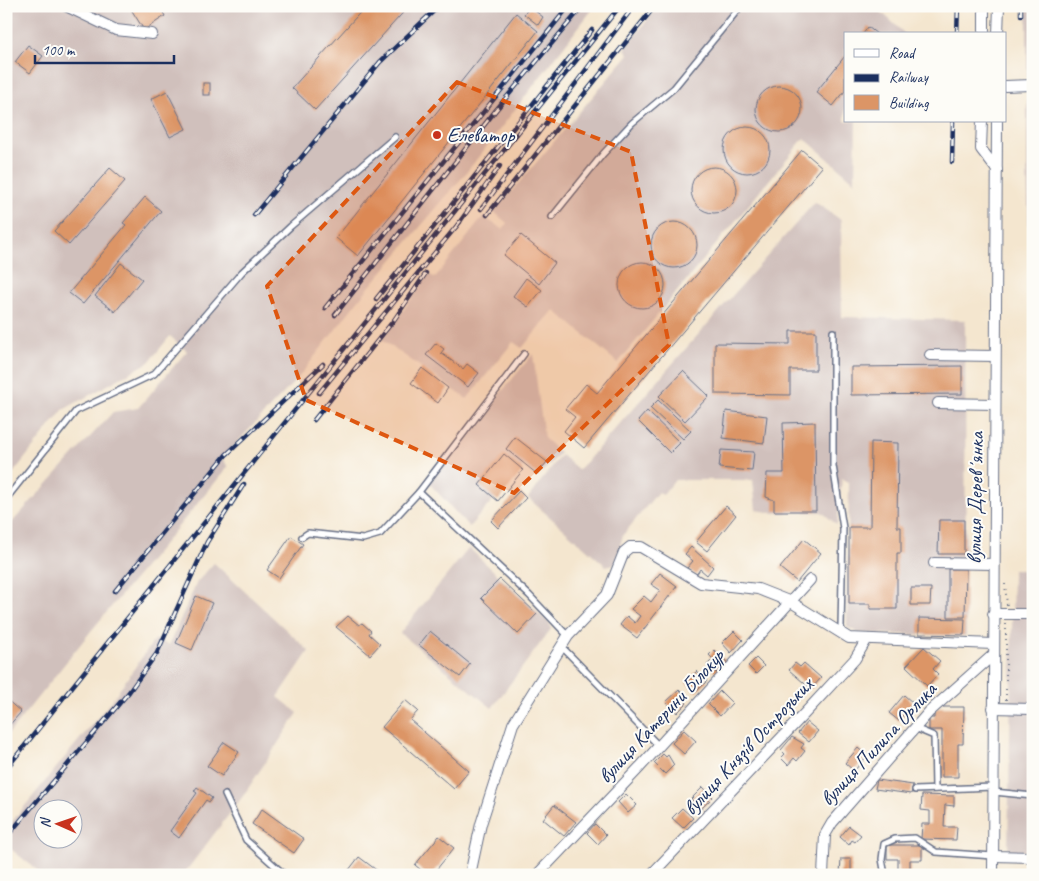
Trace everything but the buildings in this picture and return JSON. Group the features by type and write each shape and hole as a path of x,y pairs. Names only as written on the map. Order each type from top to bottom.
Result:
{"street":[{"path":"66,6 116,30 152,34"},
{"path":"984,6 984,32"},
{"path":"998,6 998,32"},
{"path":"1006,86 1033,85"},
{"path":"982,122 982,149 997,170"},
{"name":"вулиця Деревʼянка","path":"993,875 993,614 998,122"},
{"path":"930,356 995,356"},
{"path":"938,404 995,404"},
{"path":"470,875 481,824 513,724 568,636 607,595 624,552 630,547 641,546 701,583 758,589 791,602 849,638 993,644"},
{"path":"934,563 994,564"},
{"name":"вулиця Катерини Білокур","path":"538,875 659,746 810,580"},
{"path":"993,614 1033,614"},
{"name":"вулиця Князів Острозьких","path":"651,875 855,659 867,639"},
{"name":"вулиця Пилипа Орлика","path":"823,875 825,835 832,823 929,712 993,655"},
{"path":"993,708 1033,709"},
{"path":"993,856 1033,857"}],"lane":[{"path":"552,217 603,154 632,123 674,88 741,6"},
{"path":"6,499 76,411 154,374 242,272 291,226 395,137"},
{"path":"833,332 833,466 843,528 841,627 844,634"},
{"path":"302,537 308,533 324,533 363,539 380,534 418,492 524,354"},
{"path":"418,492 515,582 568,636"},
{"path":"562,647 659,746"},
{"path":"915,728 934,736 934,789"},
{"path":"915,790 993,789 1033,796"},
{"path":"225,795 246,840 286,875"},
{"path":"885,875 882,859 884,844 895,839 915,838 936,852 948,855 993,856"}],"path":[{"path":"1005,584 1007,614 1005,709"}],"highlighted area":[{"path":"457,82 631,152 669,345 514,493 306,400 267,286"}],"shaded area":[{"path":"6,6 595,6 466,173 360,298 298,378 222,458 228,467 91,631 6,737 6,529 113,412 138,408 187,351 170,336 149,362 63,410 6,482"},
{"path":"658,6 875,6 903,32 844,32 844,122 856,122 855,182 804,138 618,363 554,310 522,348 513,342 467,399 382,340 429,274 435,278 483,217 503,229 507,223 494,212 629,54 625,49"},
{"path":"1027,6 1033,6 1033,387 1027,168"},
{"path":"815,202 841,220 842,317 965,320 966,636 859,633 847,627 849,483 842,478 837,525 822,512 774,513 756,510 753,480 675,480 663,495 658,492 623,535 615,564 606,566 528,498 561,455 579,470"},
{"path":"533,354 544,438 560,453 538,477 524,465 469,527 430,484 435,472"},
{"path":"469,548 550,624 551,629 492,708 400,633"},
{"path":"214,563 309,651 278,697 298,713 243,796 183,875 43,875 6,845 6,829 112,700 155,639 169,645 197,582"},
{"path":"1013,570 1033,570 1033,851 1008,851"}],"railway":[{"path":"254,215 380,62 439,6"},
{"path":"325,308 569,6"},
{"path":"335,315 496,110 583,6"},
{"path":"6,769 620,6"},
{"path":"481,209 634,6"},
{"path":"487,215 655,6"},
{"path":"957,32 958,6"},
{"path":"1021,6 1021,15"},
{"path":"376,299 592,30"},
{"path":"952,162 953,122"},
{"path":"456,227 500,166"},
{"path":"319,393 460,222"},
{"path":"314,420 394,320 426,273"},
{"path":"115,591 226,455 323,364"},
{"path":"9,834 129,692 157,653 207,542 244,484"}],"place":[{"name":"Елеватор","path":"437,135"}]}
